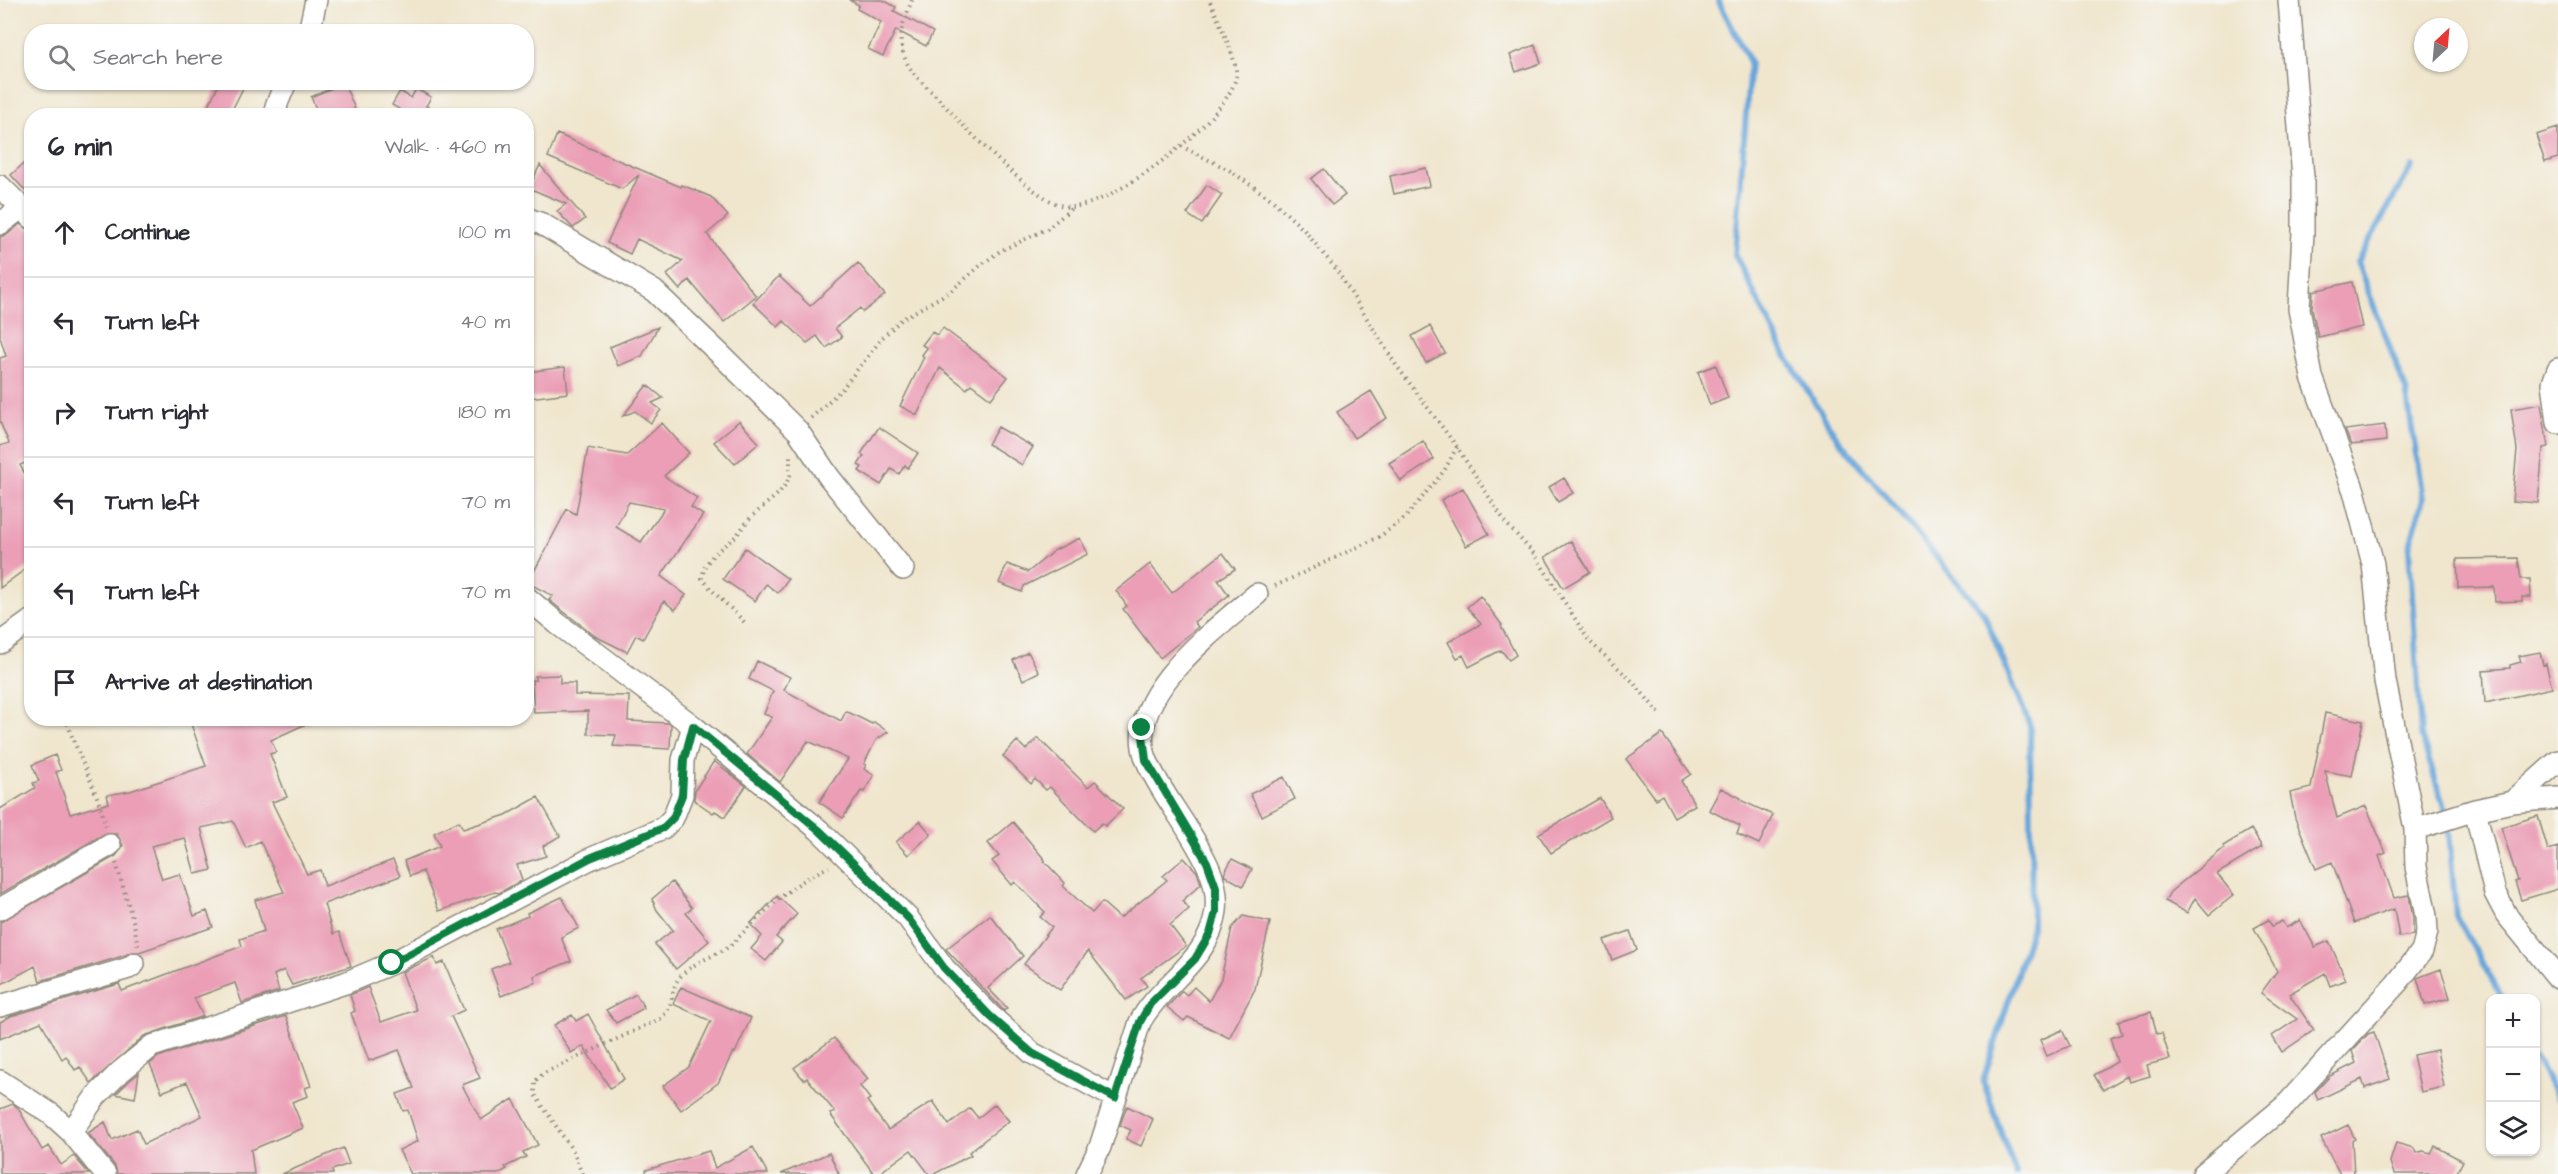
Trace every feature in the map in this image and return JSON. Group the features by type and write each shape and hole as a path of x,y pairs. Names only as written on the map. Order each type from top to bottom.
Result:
{"street":[{"path":"311,24 316,0"},
{"path":"2203,1174 2286,1104 2397,983 2422,951 2427,932 2427,916 2416,867 2415,829 2385,681 2373,564 2354,490 2312,377 2299,309 2303,178 2289,0"},
{"path":"276,108 283,90"},
{"path":"0,186 24,211"},
{"path":"0,224 24,214"},
{"path":"534,221 654,291 801,434 829,477 903,569"},
{"path":"2558,369 2553,383 2558,423"},
{"path":"1087,1174 1100,1147 1140,1022 1150,1004 1195,959 1210,934 1216,912 1216,887 1207,862 1146,760 1142,728 1154,695 1214,630 1257,594"},
{"path":"534,604 693,726 819,830 908,918 944,968 990,1016 1032,1053 1115,1098"},
{"path":"0,643 24,626"},
{"path":"71,1132 96,1096 120,1072 152,1046 345,983 392,963 590,858 663,828 673,818 682,795 684,760 693,726"},
{"path":"2512,802 2558,760"},
{"path":"2415,829 2475,810 2512,802 2558,798"},
{"path":"2475,810 2494,893 2506,914 2558,978"},
{"path":"0,909 110,845"},
{"path":"0,1006 129,968 135,964"},
{"path":"0,1081 51,1114 71,1132 105,1174"}],"path":[{"path":"912,0 904,21 901,45 908,65 965,128 1022,181 1050,199 1068,207 1086,205 1126,185 1181,146 1192,138 1215,113 1231,91 1237,75 1234,62 1209,0"},
{"path":"1181,146 1229,170 1271,199 1304,230 1336,270 1396,365 1457,447 1505,522 1535,555 1589,641 1632,681 1659,713"},
{"path":"744,622 730,606 713,594 702,579 705,566 714,554 736,536 751,517 778,494 790,475 788,457 801,434 843,389 884,336 902,319 951,291 994,255 1047,229 1074,206"},
{"path":"1257,594 1379,537 1412,510 1444,471 1457,447"},
{"path":"582,1174 573,1151 535,1095 535,1081 544,1073 660,1019 671,1007 674,987 687,970 708,956 730,946 778,898 812,874 848,858"}],"building":[{"path":"849,0 883,0 896,7 894,11 933,32 926,46 896,30 883,56 868,49 881,22 857,9 859,5"},
{"path":"1535,45 1541,63 1516,72 1510,55"},
{"path":"216,90 242,90 233,108 207,108"},
{"path":"328,90 347,90 355,108 316,108 311,97"},
{"path":"415,90 431,97 426,106 429,108 397,108 392,105 400,91 411,98"},
{"path":"2558,128 2558,158 2545,162 2536,135"},
{"path":"557,134 681,187 682,185 711,197 728,216 707,234 756,296 724,322 689,280 680,290 667,275 683,261 637,239 630,254 607,243 639,175 622,189 548,157"},
{"path":"24,163 24,189 11,175"},
{"path":"540,165 585,219 573,228 557,211 566,204 534,190 534,178"},
{"path":"1426,168 1430,186 1394,194 1390,176"},
{"path":"1324,169 1345,195 1332,205 1311,179"},
{"path":"1207,185 1222,195 1202,224 1187,214"},
{"path":"20,224 24,226 24,463 20,465 24,472 24,570 0,588 0,446 9,443 0,422 0,358 6,356 0,337 0,237 8,234"},
{"path":"858,263 885,295 863,312 860,308 835,328 842,337 826,348 817,336 807,343 784,321 778,327 753,303 779,276 810,306"},
{"path":"2352,282 2362,327 2318,337 2312,308 2313,291"},
{"path":"1430,326 1445,353 1426,363 1412,336"},
{"path":"658,327 642,356 618,366 610,347"},
{"path":"943,328 1008,377 991,399 971,384 967,389 940,368 917,415 900,406 924,357 922,355 927,348 922,345 932,332 937,335"},
{"path":"1716,365 1728,398 1710,405 1698,372"},
{"path":"565,367 568,393 534,397 534,371"},
{"path":"647,385 663,398 652,403 661,410 651,423 635,411 623,416"},
{"path":"1371,391 1387,418 1354,438 1337,412"},
{"path":"2541,404 2548,447 2543,448 2538,503 2512,501 2517,450 2511,409"},
{"path":"739,421 759,443 735,464 714,442"},
{"path":"662,423 689,453 664,476 697,498 691,507 703,515 661,576 686,595 675,610 664,601 643,639 636,635 627,652 595,636 549,600 553,596 534,586 534,572 567,509 576,514 588,448 627,455","holes":["629,502 664,509 641,542 616,527"]},
{"path":"2385,425 2386,441 2351,445 2345,430"},
{"path":"879,427 918,453 908,468 905,465 899,474 891,469 881,485 859,471 862,467 858,465 864,456 861,454"},
{"path":"998,427 1033,447 1022,465 988,444"},
{"path":"1423,441 1434,459 1401,481 1389,463"},
{"path":"1564,478 1573,493 1558,502 1549,487"},
{"path":"1463,488 1489,534 1466,546 1441,500"},
{"path":"1080,538 1088,554 1024,586 1022,592 999,583 1007,564 1028,572 1055,550"},
{"path":"1571,541 1590,572 1563,588 1545,557"},
{"path":"745,548 788,579 778,593 766,584 755,601 723,579"},
{"path":"1223,553 1235,569 1218,580 1229,595 1194,622 1198,627 1160,658 1123,609 1127,606 1116,591 1150,564 1172,593"},
{"path":"2518,558 2521,579 2530,579 2531,597 2522,597 2522,601 2495,602 2494,587 2458,588 2457,559"},
{"path":"1480,596 1502,625 1516,655 1509,660 1501,650 1469,667 1463,655 1457,658 1448,642 1481,624 1467,607"},
{"path":"1028,652 1039,672 1023,680 1013,660"},
{"path":"2540,652 2543,665 2546,664 2552,688 2485,703 2483,670 2510,668 2510,665 2521,662 2519,656"},
{"path":"757,661 790,677 784,690 841,721 846,711 872,724 874,722 888,732 876,740 864,764 866,765 864,769 874,775 864,792 861,791 843,818 819,802 848,759 808,741 780,782 747,754 772,717 764,714 773,691 749,679"},
{"path":"560,675 560,683 575,683 575,695 629,696 628,721 671,725 670,749 613,746 616,735 588,734 588,711 534,713 535,676"},
{"path":"2325,713 2363,721 2352,776 2325,771 2337,818 2366,806 2386,853 2379,856 2394,898 2409,895 2413,935 2399,937 2394,909 2354,923 2332,862 2316,869 2295,818 2290,793 2311,788"},
{"path":"192,726 302,726 271,740 276,752 270,754 287,797 272,802 307,874 320,870 325,886 393,860 400,876 324,904 333,934 339,932 351,966 292,985 284,970 274,975 279,991 242,1003 235,983 194,998 203,1016 144,1036 91,1083 80,1067 75,1070 66,1056 62,1059 41,1022 0,1039 0,1022 11,1016 119,984 122,991 242,946 240,939 264,931 255,900 284,892 260,841 246,848 233,821 201,828 212,870 195,874 185,838 151,846 162,879 180,874 194,916 207,911 213,927 139,952 132,952 40,981 35,966 0,985 0,922 116,856 123,846 117,834 104,834 0,894 0,809 35,788 33,783 39,781 32,765 55,755 61,770 56,772 70,814 109,803 107,795 130,791 206,766"},
{"path":"1662,734 1691,774 1681,781 1695,805 1674,817 1662,795 1656,799 1626,759"},
{"path":"1038,738 1088,787 1095,781 1123,809 1105,826 1102,823 1093,831 1050,787 1046,790 1035,779 1031,784 1003,756 1017,741 1026,750"},
{"path":"714,761 746,786 725,817 715,811 713,813 694,800 695,790"},
{"path":"1284,777 1295,799 1262,816 1250,794"},
{"path":"1721,788 1741,798 1740,800 1773,815 1759,844 1737,834 1740,826 1709,810"},
{"path":"538,797 560,836 543,846 546,856 517,865 522,880 499,893 495,892 439,911 423,871 410,876 404,861 440,846 434,833 459,821 463,829 506,815"},
{"path":"1600,798 1611,817 1551,853 1538,834"},
{"path":"2538,816 2548,850 2558,847 2558,889 2521,900 2515,882 2518,881 2501,827"},
{"path":"920,821 931,834 908,855 896,842"},
{"path":"1013,822 1065,883 1063,886 1092,913 1102,902 1120,918 1167,880 1163,876 1184,858 1197,872 1201,884 1182,901 1189,909 1170,925 1186,946 1141,978 1147,986 1126,1000 1088,951 1060,990 1024,964 1052,927 1040,917 1045,912 1015,882 1012,885 992,861 999,856 988,843"},
{"path":"2251,829 2262,847 2217,874 2234,895 2209,915 2195,898 2187,913 2165,901 2170,892 2224,848 2223,846"},
{"path":"1232,859 1252,869 1243,886 1224,874"},
{"path":"672,882 692,908 686,913 709,941 676,969 655,944 673,930 657,910 652,899"},
{"path":"777,896 797,914 776,937 782,942 766,961 751,949 762,936 750,924"},
{"path":"562,897 579,928 561,937 571,961 534,976 536,982 501,996 491,969 509,962 496,929 528,916 527,913"},
{"path":"990,915 1023,956 988,988 1007,1008 1004,1011 946,949"},
{"path":"1243,916 1270,922 1255,989 1229,1038 1188,1017 1184,1021 1167,1007 1182,991 1187,995 1194,987 1209,1001 1221,979 1232,928"},
{"path":"2268,920 2272,926 2282,921 2286,928 2300,920 2315,947 2329,941 2346,980 2330,986 2325,973 2289,994 2314,1030 2282,1052 2272,1036 2297,1019 2261,993 2277,971 2254,928"},
{"path":"1630,931 1637,950 1612,960 1604,940"},
{"path":"434,957 437,965 444,962 464,1010 451,1016 480,1078 462,1085 481,1120 513,1099 538,1145 523,1152 526,1157 505,1167 507,1169 498,1174 411,1174 399,1150 418,1141 408,1110 403,1111 397,1094 414,1088 399,1050 369,1061 351,1013 355,1011 350,995 368,987 381,1022 416,1010 402,972"},
{"path":"2441,969 2450,998 2425,1005 2417,978"},
{"path":"681,987 751,1018 718,1083 681,1110 663,1086 689,1067 711,1021 673,1004"},
{"path":"636,994 644,1008 616,1023 606,1010"},
{"path":"2151,1012 2157,1034 2162,1033 2170,1059 2147,1065 2150,1076 2129,1082 2127,1076 2103,1090 2094,1075 2117,1062 2110,1038 2122,1034 2118,1021"},
{"path":"588,1014 624,1079 610,1088 583,1046 571,1053 554,1025 572,1015 576,1021"},
{"path":"286,1016 311,1086 305,1088 308,1096 292,1102 303,1128 251,1150 254,1174 117,1174 115,1166 88,1133 105,1122 112,1140 137,1129 144,1144 202,1116 187,1082 162,1092 150,1064 158,1057"},
{"path":"2062,1030 2070,1046 2047,1056 2040,1040"},
{"path":"2374,1032 2390,1079 2365,1088 2362,1079 2318,1100 2315,1092 2330,1076 2356,1063 2352,1051 2368,1034"},
{"path":"834,1038 868,1079 860,1086 870,1099 867,1101 888,1130 933,1101 949,1125 970,1108 978,1118 995,1104 1009,1121 969,1152 971,1155 934,1174 929,1174 911,1150 878,1174 874,1174 830,1114 835,1112 807,1078 804,1080 794,1068"},
{"path":"2437,1050 2444,1087 2421,1092 2413,1055"},
{"path":"139,1073 135,1098 116,1094 129,1081"},
{"path":"13,1104 18,1108 42,1150 49,1146 61,1165 74,1156 89,1174 0,1174 0,1109"},
{"path":"1127,1106 1153,1119 1141,1146 1126,1139 1131,1130 1120,1125"},
{"path":"2348,1125 2355,1139 2352,1141 2354,1174 2340,1174 2321,1138"},
{"path":"2396,1143 2414,1148 2416,1153 2423,1151 2431,1153 2435,1146 2463,1161 2456,1174 2394,1174 2390,1162"},
{"path":"753,1147 768,1174 646,1174 646,1170 709,1151 715,1168"},
{"path":"343,1148 349,1164 332,1170 333,1174 282,1174"},
{"path":"829,1153 839,1174 781,1174"}],"waterway":[{"path":"1718,0 1750,62 1735,255 1785,354 1837,438 1984,614 2030,726 2032,927 1983,1081 2016,1174"},
{"path":"2412,166 2357,262 2406,390 2423,499 2409,549 2421,735 2448,820 2456,916 2500,994"},
{"path":"2540,1066 2558,1099"}],"route":[{"path":"392,963 590,858 663,828 673,818 682,795 684,760 693,726 771,793 819,830 848,858 908,918 944,968 990,1016 1032,1053 1115,1098 1140,1022 1150,1004 1195,959 1210,934 1216,912 1216,887 1207,862 1146,760 1142,728"}]}
